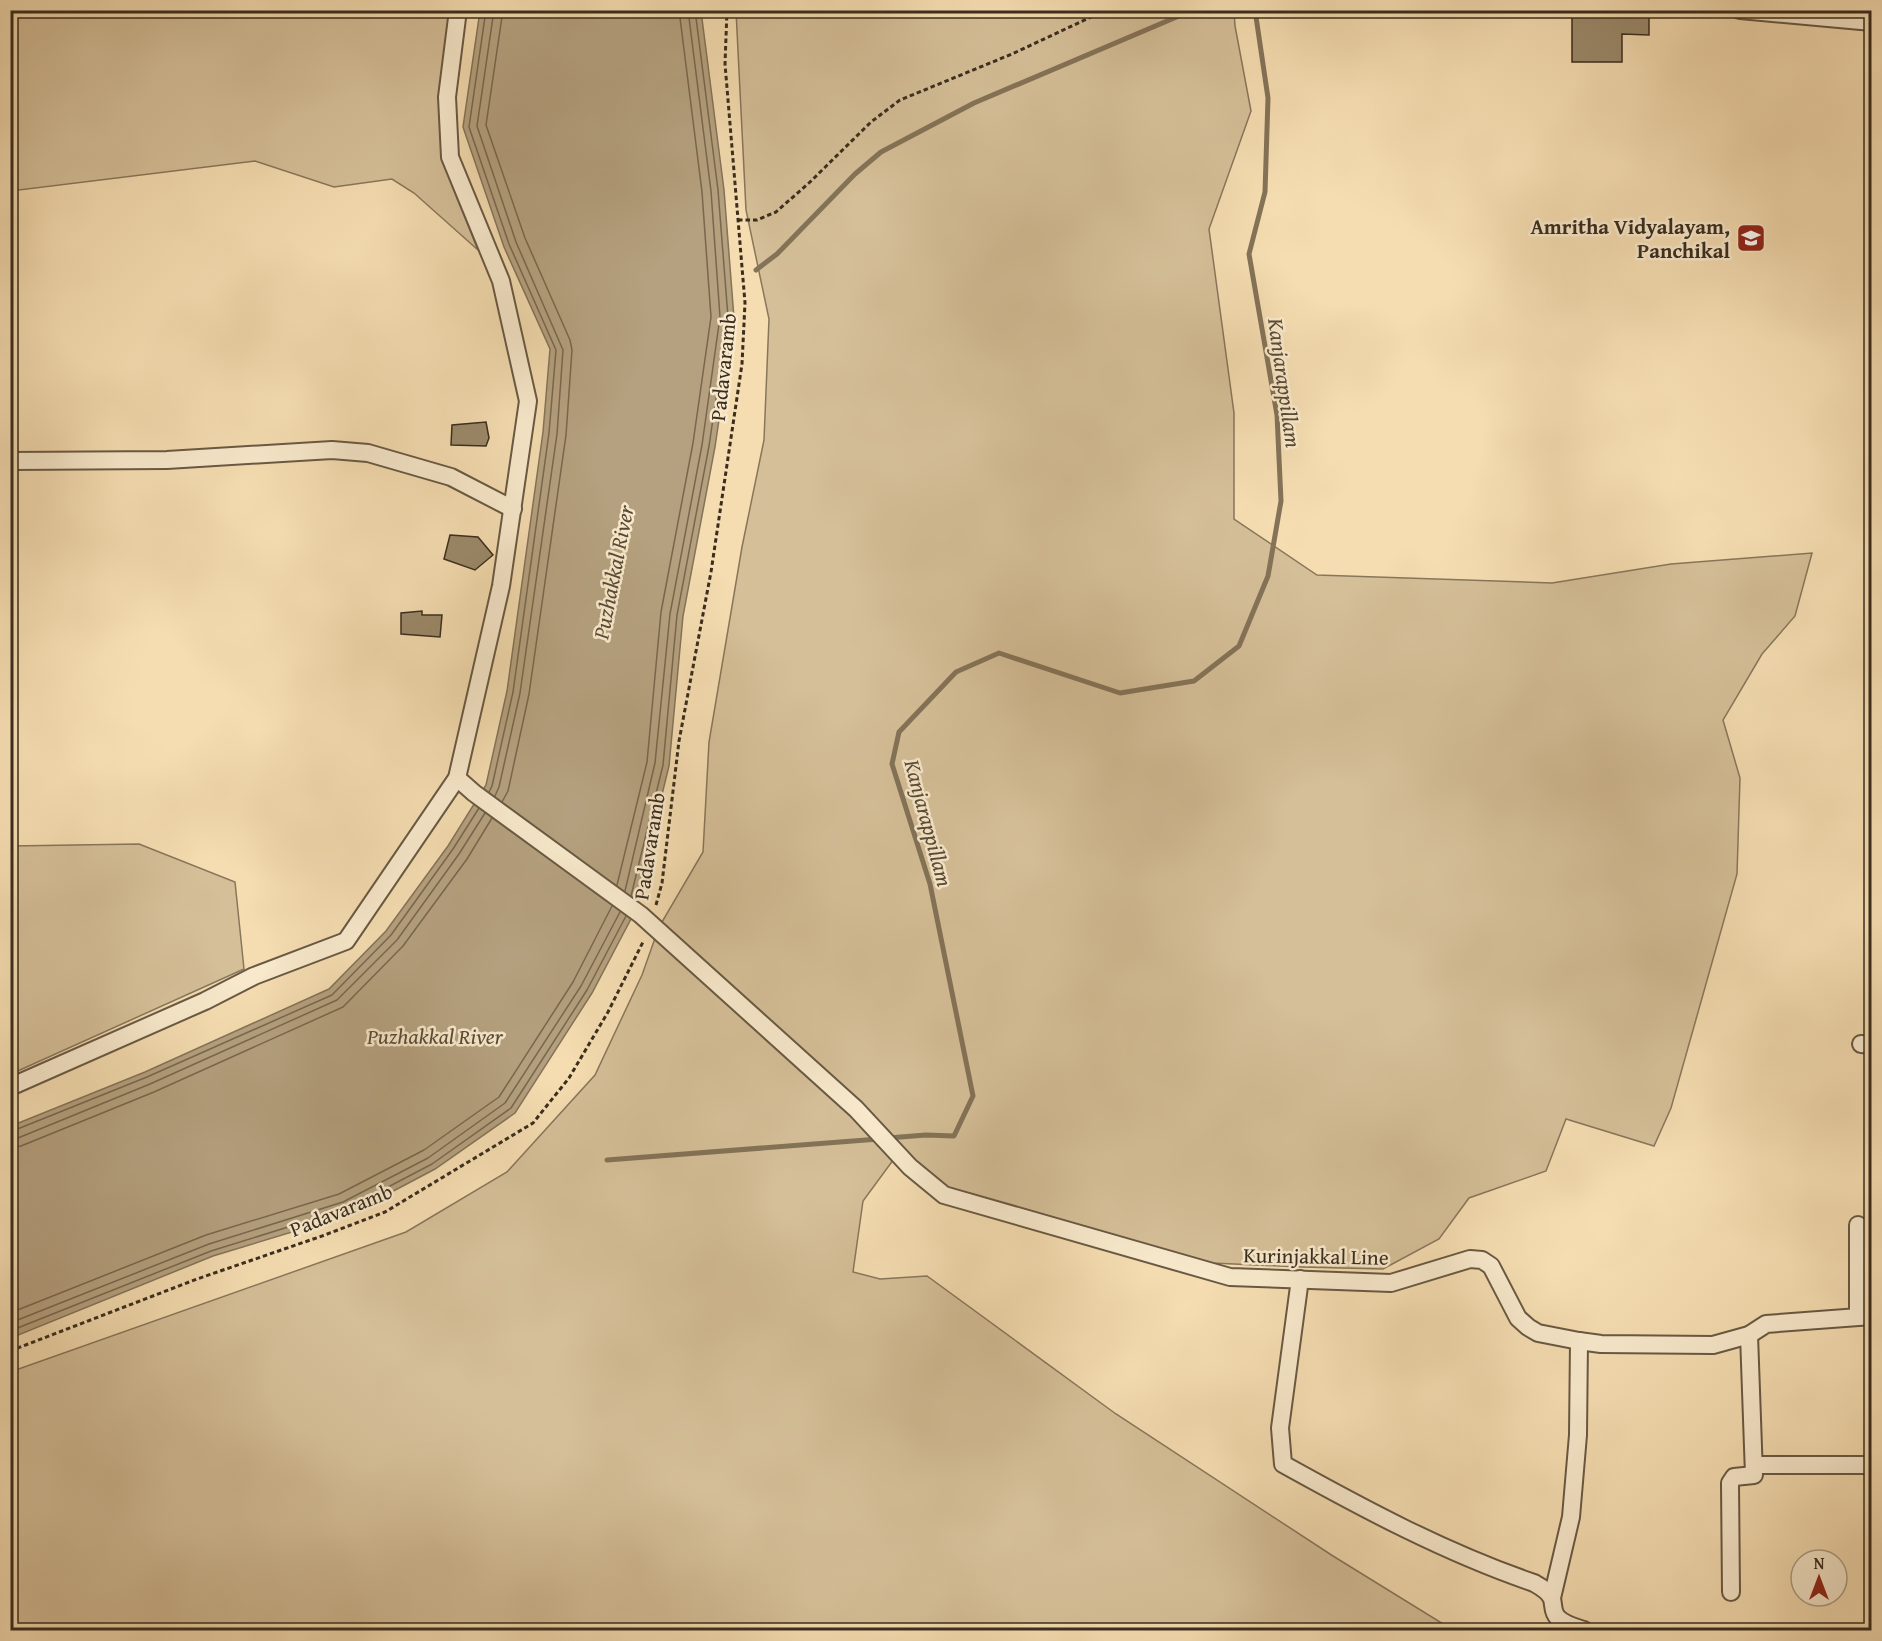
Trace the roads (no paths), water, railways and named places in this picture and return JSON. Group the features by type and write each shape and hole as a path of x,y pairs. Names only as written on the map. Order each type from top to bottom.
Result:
{"street":[{"path":"10,1087 205,1001 254,976 346,941 457,778 501,586 528,401 501,281 450,157 447,97 458,10"},
{"path":"1740,10 1872,22"},
{"path":"10,461 167,460 332,450 368,453 451,477 513,509"},
{"name":"Kurinjakkal Line","path":"457,778 646,920 870,1123 910,1167 944,1195 1230,1277 1391,1283 1470,1259 1482,1260 1491,1266 1518,1318 1528,1327 1538,1332 1601,1344 1713,1345 1749,1335 1766,1324 1865,1316"},
{"path":"1858,1225 1865,1316"},
{"path":"1300,1279 1280,1428 1283,1464 1362,1508 1432,1541 1534,1583 1545,1589 1552,1598"},
{"path":"1731,1592 1730,1483 1734,1477 1754,1475 1749,1335"},
{"path":"1579,1341 1578,1435 1571,1517 1552,1598 1557,1617 1569,1625 1584,1630"},
{"path":"1754,1465 1865,1465 1872,1468"}],"water":[{"name":"Puzhakkal River","path":"480,11 701,11 724,190 734,318 715,447 683,616 669,766 632,917 592,993 515,1113 435,1169 348,1215 213,1256 11,1338 11,1126 145,1072 329,989 386,931 448,846 486,785 507,691 543,432 550,349 504,247 463,127"}],"waterway":[{"path":"756,270 777,254 855,174 881,152 974,103 1193,10"},
{"name":"Kanjarappillam","path":"888,1138 926,1135 954,1136 973,1096 930,884 892,764 899,732 956,672 999,653 1120,693 1194,681 1239,646 1268,576 1281,501 1277,415 1249,254 1265,192 1268,98 1255,10"},
{"name":"Kanjarappillam","path":"607,1160 879,1139"}],"place":[{"name":"Amritha Vidyalayam, Panchikal","path":"1751,238"}]}
